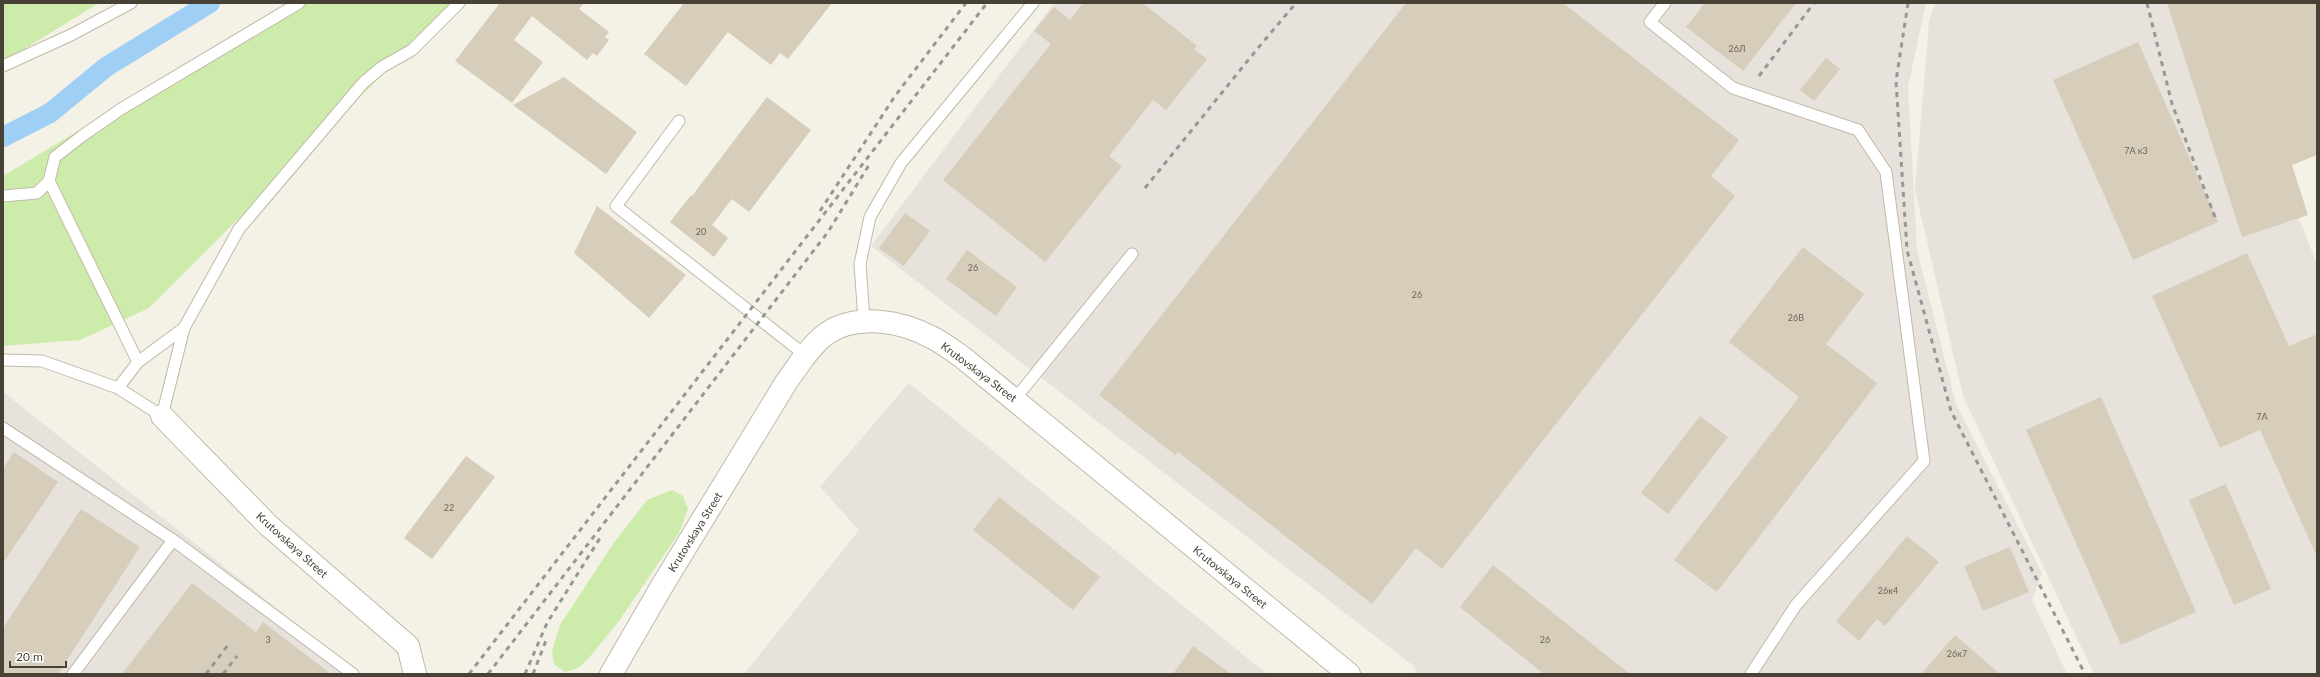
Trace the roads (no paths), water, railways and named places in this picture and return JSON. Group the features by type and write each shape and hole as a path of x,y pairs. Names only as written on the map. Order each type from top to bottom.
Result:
{"street":[{"name":"Krutovskaya Street","path":"611,674 674,565 805,355 826,335 836,329 864,320 903,325 932,337 962,357 1349,674"},
{"name":"Krutovskaya Street","path":"162,416 268,525 408,646 415,674"}],"lane":[{"path":"3,66 71,35 132,3"},
{"path":"3,196 37,193 49,181 55,157 82,136 121,109 299,3"},
{"path":"3,360 42,361 118,388 162,416 184,328 239,229 363,83 382,67 412,50 460,3"},
{"path":"864,320 860,264 870,217 901,163 1033,3"},
{"path":"1665,3 1650,22 1733,88 1858,130 1886,172 1924,461 1796,605 1751,674"},
{"path":"679,121 616,206 805,355"},
{"path":"49,181 138,362"},
{"path":"1015,399 1132,254"},
{"path":"118,388 138,362 184,328"},
{"path":"3,428 173,540 353,674"},
{"path":"72,674 173,540"}],"waterway":[{"path":"3,137 50,113 106,67 210,3"}],"railway":[{"path":"820,211 895,96 966,3"},
{"path":"469,674 987,3"},
{"path":"1145,188 1296,3"},
{"path":"1759,76 1814,3"},
{"path":"1908,3 1896,81 1907,250 1951,411 2085,674"},
{"path":"2147,3 2172,104 2215,217"},
{"path":"488,674 828,232 869,165"},
{"path":"525,674 547,623 600,538"},
{"path":"533,674 547,638"},
{"path":"206,674 228,645"},
{"path":"223,674 237,656"}]}
